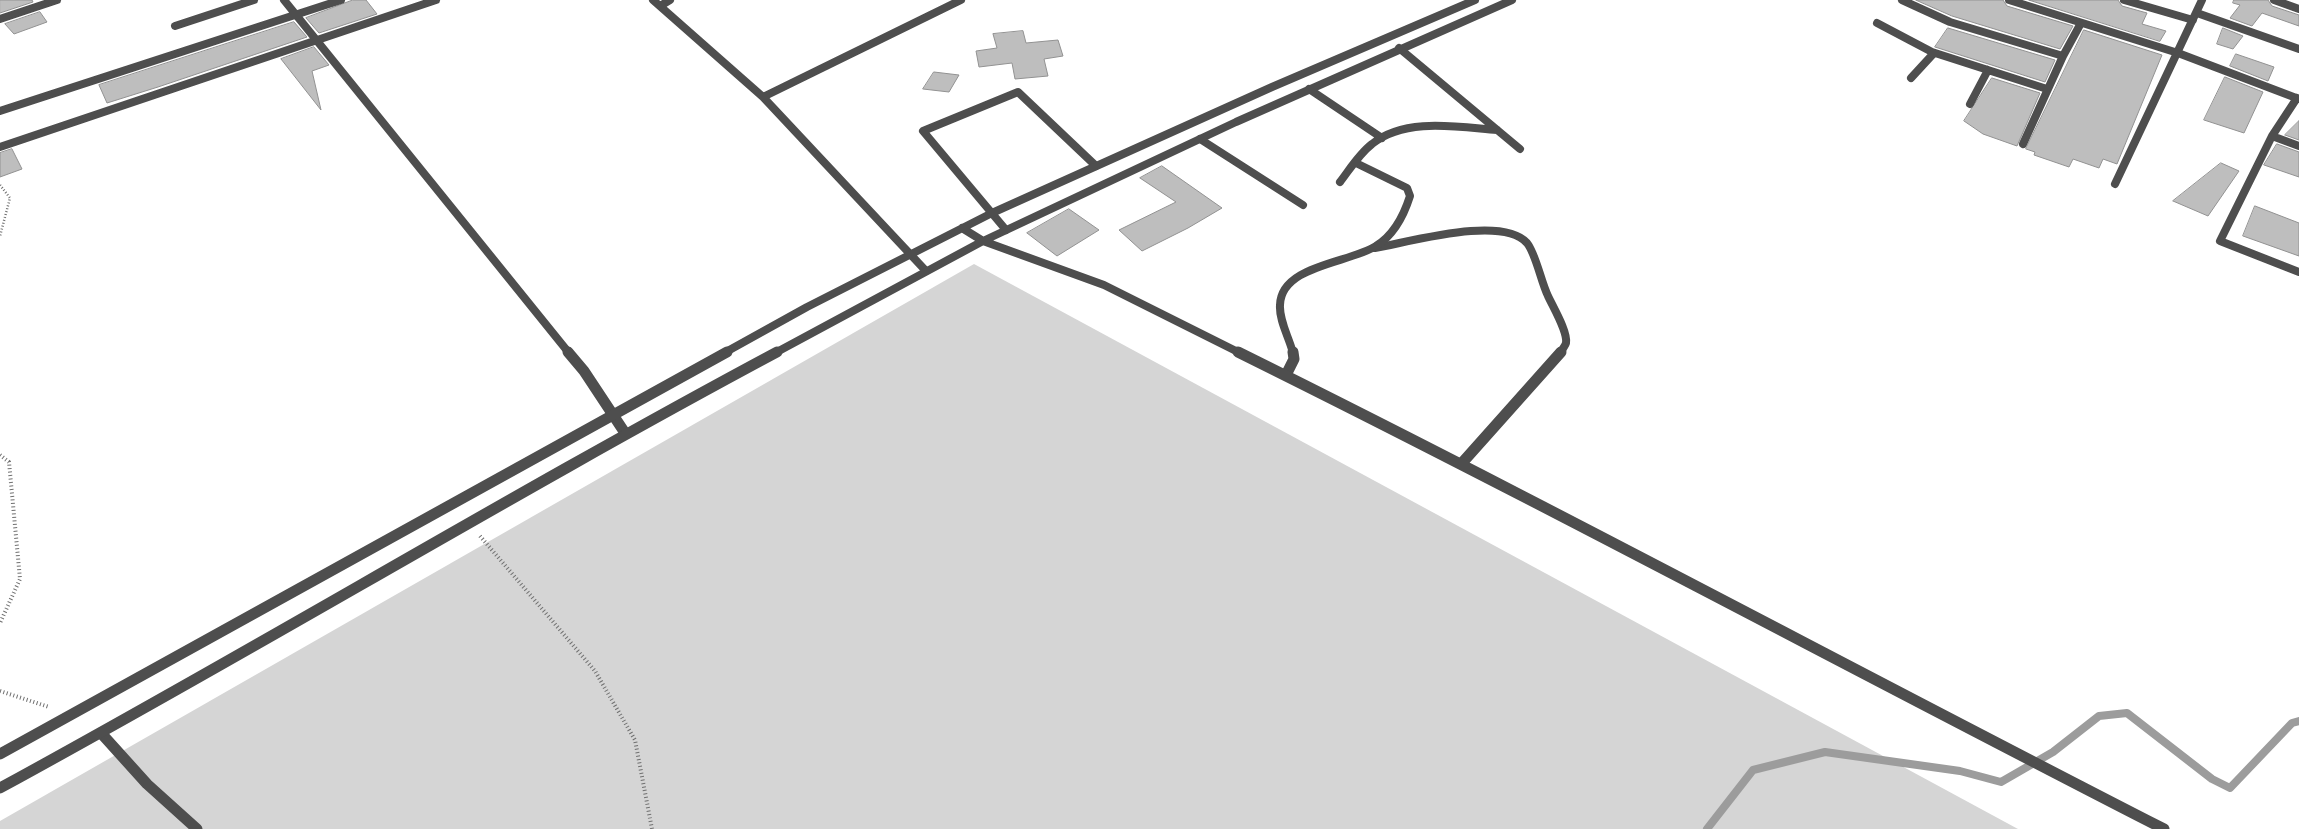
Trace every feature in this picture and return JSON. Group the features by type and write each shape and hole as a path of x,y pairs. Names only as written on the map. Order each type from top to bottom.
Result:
{"street":[{"path":"0,18 57,0"},
{"path":"176,26 254,0"},
{"path":"284,0 584,371 625,433"},
{"path":"0,111 341,0"},
{"path":"0,147 315,39 436,0"},
{"path":"656,3 670,0"},
{"path":"763,98 961,0"},
{"path":"0,754 807,307 992,213 1475,0"},
{"path":"0,788 101,733 625,433 983,241 1309,89 1512,0"},
{"path":"1902,0 1950,22 2062,56"},
{"path":"2008,0 2178,53 2298,98 2272,136 2220,241 2299,272"},
{"path":"2124,0 2195,16 2299,49"},
{"path":"2115,184 2202,0"},
{"path":"2274,0 2299,9"},
{"path":"656,3 763,98 926,271"},
{"path":"1444,14 1460,22"},
{"path":"1878,23 1934,53 2047,89"},
{"path":"2023,144 2062,56 2081,23"},
{"path":"1399,48 1520,149"},
{"path":"1911,78 1934,53"},
{"path":"1970,104 1988,70"},
{"path":"1309,89 1382,138"},
{"path":"1006,230 923,131 1018,92 1096,166"},
{"path":"1340,182 1367,149 1382,138 1402,130 1420,127 1497,130"},
{"path":"2272,136 2299,146"},
{"path":"1200,139 1304,205"},
{"path":"1286,375 1294,359 1280,311 1281,296 1288,284 1313,269 1354,258 1375,248 1389,236 1406,209 1410,196 1406,188 1356,162"},
{"path":"962,228 983,241 1104,285 1286,375 1462,463 1968,730 2164,829"},
{"path":"1375,248 1492,229 1516,234 1532,250 1540,279 1564,331 1566,342 1557,358 1502,416 1462,463"},
{"path":"101,733 147,784 197,829"}],"path":[{"path":"0,185 10,198 0,236"},
{"path":"0,455 9,462 20,579 0,623"},
{"path":"468,522 595,670 635,740 652,829"},
{"path":"0,691 73,714"}],"shaded area":[{"path":"974,264 2018,829 0,829 0,821"}],"building":[{"path":"0,0 32,0 33,2 0,13"},
{"path":"353,0 366,0 377,14 319,33 306,18"},
{"path":"1916,0 2003,0 2007,6 2073,26 2060,49 1952,16"},
{"path":"2029,0 2118,0 2122,6 2147,13 2142,24 2166,31 2160,41"},
{"path":"2234,0 2268,0 2272,6 2299,15 2299,26 2262,13 2252,26 2230,18 2240,5 2233,3"},
{"path":"40,12 47,22 14,34 5,24"},
{"path":"294,22 307,37 158,87 107,103 99,85"},
{"path":"1948,28 2055,60 2045,82 1935,47"},
{"path":"2223,28 2243,36 2233,49 2217,44"},
{"path":"2084,30 2162,55 2117,164 2103,159 2099,168 2073,159 2069,167 2034,155 2035,152 2026,149"},
{"path":"1023,31 1026,43 1058,40 1063,56 1044,59 1048,76 1015,79 1012,63 979,67 976,51 997,48 993,34"},
{"path":"314,47 329,65 312,71 321,110 281,59"},
{"path":"2236,54 2274,67 2268,81 2230,66"},
{"path":"934,72 959,75 949,92 923,89"},
{"path":"2225,77 2263,92 2244,133 2204,120"},
{"path":"1992,78 2040,93 2017,146 1983,134 1964,121"},
{"path":"2299,121 2299,140 2285,135"},
{"path":"2277,144 2299,152 2299,177 2264,165"},
{"path":"12,149 22,169 0,177 0,153"},
{"path":"2221,163 2239,171 2208,216 2173,201"},
{"path":"1162,166 1222,208 1188,228 1142,251 1119,230 1176,202 1140,178"},
{"path":"2255,206 2299,223 2299,256 2243,236"},
{"path":"1069,209 1099,230 1057,256 1027,233"}],"waterway":[{"path":"1707,829 1753,770 1825,752 1960,771 2001,782 2053,752 2099,716 2127,713 2212,779 2230,788 2292,723 2299,721"}]}
